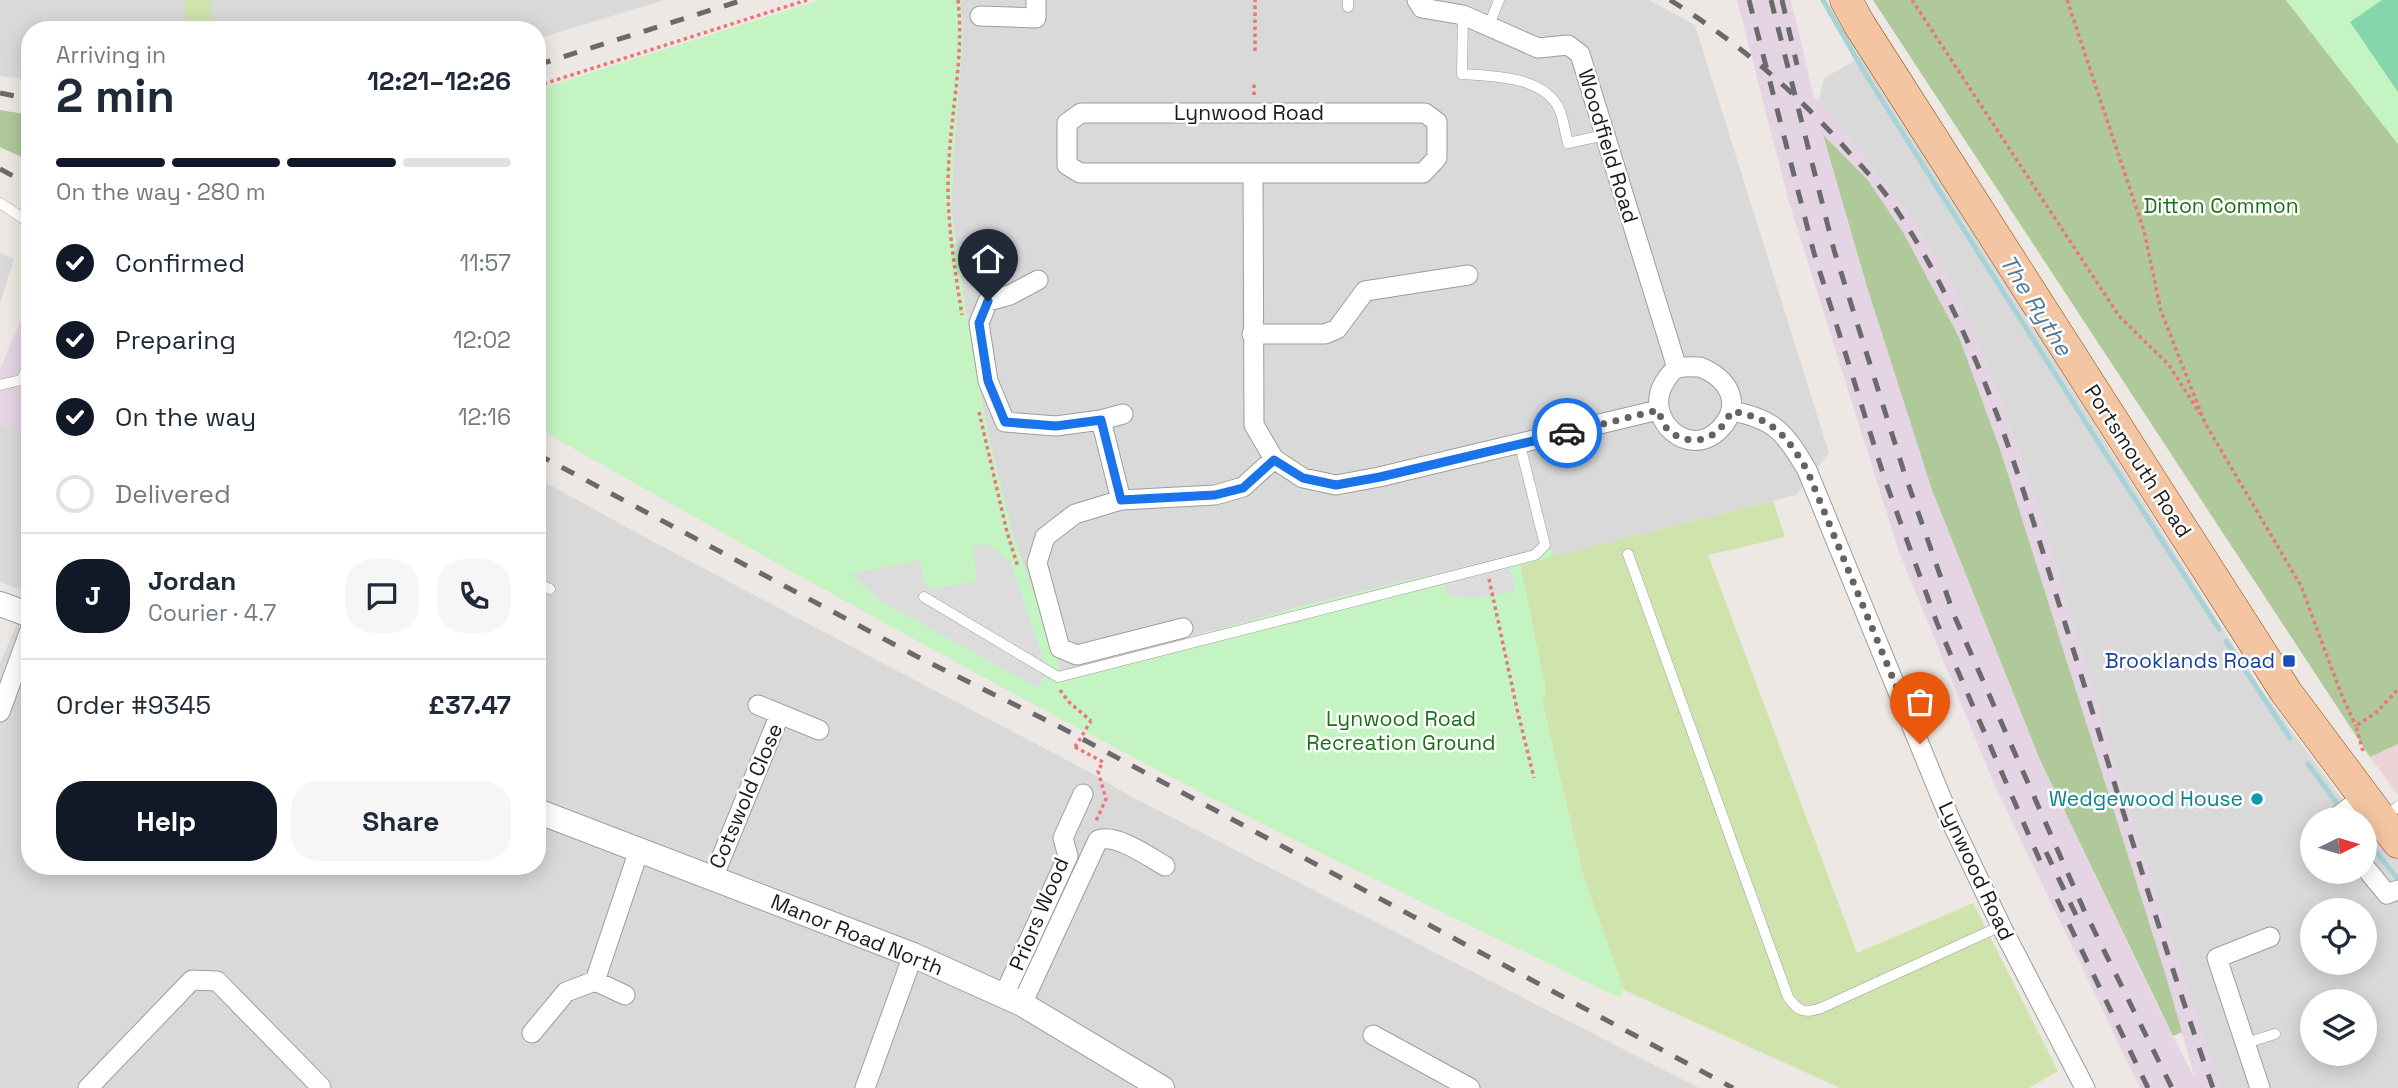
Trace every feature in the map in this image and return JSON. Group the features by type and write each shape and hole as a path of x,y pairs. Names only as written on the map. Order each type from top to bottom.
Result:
{"main road":[{"name":"Portsmouth Road","path":"1846,0 1858,24 1945,162 2279,680 2354,785 2393,823"}],"street":[{"path":"980,16 1036,18 1036,0"},
{"name":"Woodfield Road","path":"1417,0 1422,8 1463,15 1538,48 1568,45 1580,54 1678,368"},
{"name":"Lynwood Road","path":"1216,112 1425,113 1437,122 1437,158 1423,173 1253,173 1080,173 1067,165 1067,123 1081,113 1216,112"},
{"path":"1253,173 1254,425 1274,460 1303,478 1336,485 1380,477 1658,410"},
{"path":"1252,334 1325,334 1338,329 1365,291 1468,275"},
{"path":"1038,280 1010,295 988,301 979,323 988,381 1005,422 1056,426 1123,414"},
{"path":"1700,367 1714,373 1724,382 1732,411 1716,433 1708,438 1695,440 1674,435 1665,426 1658,410 1662,385 1678,368 1700,367"},
{"name":"Lynwood Road","path":"1732,411 1753,415 1779,430 1793,446 1807,470 1950,819 2001,926 2085,1088"},
{"path":"1101,420 1121,500"},
{"path":"1183,628 1077,655 1060,648 1037,563 1045,537 1074,514 1121,500 1215,495 1243,488 1274,460"},
{"path":"0,604 21,612"},
{"path":"0,712 21,655"},
{"name":"Cotswold Close","path":"758,705 819,730"},
{"name":"Cotswold Close","path":"712,878 780,714"},
{"path":"2341,807 2354,785"},
{"name":"Priors Wood","path":"1013,1000 1068,856 1063,838 1083,794"},
{"name":"Manor Road North","path":"546,814 913,955 1013,1000 1162,1088"},
{"path":"1013,1000 1098,840 1110,838 1120,841 1165,866"},
{"path":"595,981 639,850"},
{"path":"2377,882 2387,894 2398,890"},
{"path":"2260,1088 2217,958 2270,937"},
{"path":"865,1088 913,955"},
{"path":"88,1088 192,980 218,981 321,1087"},
{"path":"532,1033 566,992 595,981 625,995"},
{"path":"1373,1035 1470,1088"}],"lane":[{"path":"1488,28 1499,0"},
{"path":"1463,15 1462,74 1505,76 1528,82 1544,92 1559,108 1568,143 1605,135"},
{"path":"0,204 21,217"},
{"path":"0,385 21,382"},
{"path":"924,597 1058,677 1535,555 1545,544 1520,445"},
{"path":"1628,554 1788,997 1797,1010 1809,1012 1821,1008 2001,926"},
{"path":"546,587 550,589"},
{"path":"2246,1043 2275,1034"}],"path":[{"path":"546,83 807,0"},
{"path":"1255,0 1255,51"},
{"path":"1912,0 2119,316 2169,365 2301,586 2356,726 2364,756 2354,785"},
{"path":"2067,0 2144,232 2161,312 2205,423"},
{"path":"1486,567 1534,778"},
{"path":"2356,726 2377,712 2398,689"},
{"path":"1069,702 1090,722 1075,747 1103,762"}],"shaded area":[{"path":"0,0 664,0 546,36 546,21 21,21 21,79 0,76"},
{"path":"960,0 1649,0 1695,25 1829,453 1796,495 1553,557 1550,546 1310,604 1061,673 1012,532 989,440 970,340 951,208 963,33"},
{"path":"1737,0 1791,0 1814,98 1819,100 1911,217 1951,284 1986,361 2036,501 2129,813 2221,1088 2140,1088 1994,784 1899,552 1789,202","holes":["1823,137 1867,179 1903,232 1959,337 2001,452 2165,973 2195,1079 2040,760 1932,490 1867,287"]},
{"path":"1863,56 2260,688 2348,807 2300,807 2300,884 2377,884 2377,831 2398,858 2398,1088 2221,1088 2129,813 2036,501 1986,361 1951,284 1911,217 1819,100 1824,78"},
{"path":"0,253 14,259 0,303"},
{"path":"21,320 21,433 0,424 0,369"},
{"path":"0,424 21,433 21,590 0,582"},
{"path":"546,483 1130,796 1699,1088 0,1088 0,663 21,615 21,875 546,875"},
{"path":"986,543 1010,561 1043,659 1045,675 1038,688 879,600 851,574 919,560 928,590 977,581 973,547"},
{"path":"1508,560 1515,591 1472,599 1447,595 1442,578"},
{"path":"2398,744 2398,795 2370,757"}],"green space":[{"path":"185,0 211,0 212,21 185,21"},
{"name":"Lynwood Road Recreation Ground","path":"820,0 960,0 963,33 951,208 970,340 989,440 1012,532 1061,672 1310,604 1550,546 1553,557 1520,566 1546,691 1542,702 1583,875 1624,990 1620,998 1178,781 902,632 546,433 546,87"},
{"name":"Ditton Common","path":"1873,0 2286,0 2398,144 2398,744 2370,757"},
{"path":"2286,0 2398,0 2398,144"},
{"path":"2382,0 2398,0 2398,92 2350,22"},
{"path":"0,110 21,114 21,157 0,147"},
{"path":"1823,135 1867,179 1903,232 1959,337 2001,452 2165,973 2182,1032 2173,1036 2040,760 1932,490 1867,287"},
{"path":"1773,501 1785,537 1708,555 1857,953 1973,903 2058,1071 2029,1088 1840,1088 1624,990 1583,875 1542,701 1546,691 1520,565"}],"waterway":[{"name":"The Rythe","path":"1823,0 1866,75 2219,629"},
{"name":"The Rythe","path":"2226,641 2290,738"},
{"name":"The Rythe","path":"2308,764 2336,802"},
{"name":"The Rythe","path":"2377,853 2398,879"}],"railway":[{"path":"546,62 743,0"},
{"path":"1670,0 1718,32 1764,68 1827,128 1874,179 1926,258 1951,305 1973,353 2010,452 2153,908 2213,1088"},
{"path":"1749,0 1814,253 1885,480 1937,623 2044,870"},
{"path":"1771,0 1834,250 1904,472 1954,615 2084,910 2172,1088"},
{"path":"1782,0 1797,65"},
{"path":"0,93 21,97"},
{"path":"0,169 21,180"},
{"path":"546,459 916,656 1060,727 1733,1088"},
{"path":"2046,852 2076,915"},
{"path":"2057,899 2148,1088"}],"way so far":[{"path":"1567,433 1658,410 1665,426 1682,439 1708,438 1725,423 1732,411 1753,415 1779,430 1793,446 1807,470 1920,744"}],"place":[{"name":"Brooklands Road","path":"2289,661"},
{"name":"Wedgewood House","path":"2257,799"}],"route":[{"path":"988,301 979,323 988,381 1005,422 1056,426 1101,420 1121,500 1215,495 1243,488 1274,460 1303,478 1336,485 1567,433"}]}
